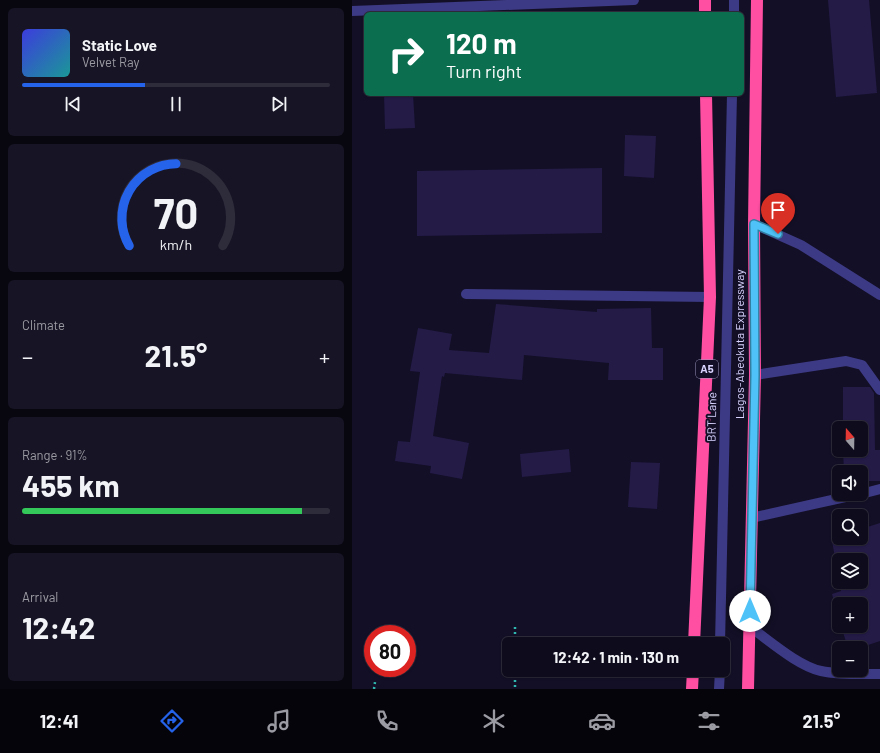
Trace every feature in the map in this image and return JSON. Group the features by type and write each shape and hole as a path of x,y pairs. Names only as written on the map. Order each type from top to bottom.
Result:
{"highway":[{"path":"704,0 705,12"},
{"name":"Lagos-Abeokuta Expressway","path":"748,689 755,375 754,224 757,0"},
{"name":"A5","path":"694,637 710,297 706,96"},
{"path":"692,689 693,677"}],"street":[{"path":"352,11 634,0"},
{"path":"734,0 734,12"},
{"name":"BRT Lane","path":"720,637 732,96"},
{"path":"754,224 801,245 880,295"},
{"path":"466,294 710,297"},
{"path":"755,375 846,361 862,365 880,390"},
{"path":"868,492 880,489"},
{"path":"751,518 832,500"},
{"path":"750,627 806,666 820,671 836,673 880,674"},
{"path":"719,689 720,677"}],"path":[{"path":"515,624 515,637"},
{"path":"515,677 515,689"},
{"path":"374,689 375,682"}],"building":[{"path":"828,0 869,0 877,93 836,97"},
{"path":"384,96 413,96 415,128 385,129"},
{"path":"625,135 656,136 654,178 624,176"},
{"path":"602,168 602,233 417,236 417,171"},
{"path":"496,304 597,312 597,309 651,308 652,348 663,348 663,380 608,380 609,363 524,355 522,380 445,373 444,377 442,376 433,436 469,443 462,479 430,473 431,466 395,461 398,441 410,442 420,372 410,371 418,328 452,334 449,350 489,353"},
{"path":"843,387 870,387 874,393 875,450 880,450 880,481 868,481 868,465 844,465 843,457 868,457 868,421 843,421"},
{"path":"569,449 571,472 522,477 520,454"},
{"path":"631,462 660,463 657,509 628,507"},
{"path":"880,523 880,641 868,645 868,641 846,641 843,633 868,633 868,597 833,597 832,594 841,591 841,589 868,589 868,553 834,553 833,545 868,545 868,527"}],"route":[{"path":"750,611 755,375 754,224 778,234"}]}
